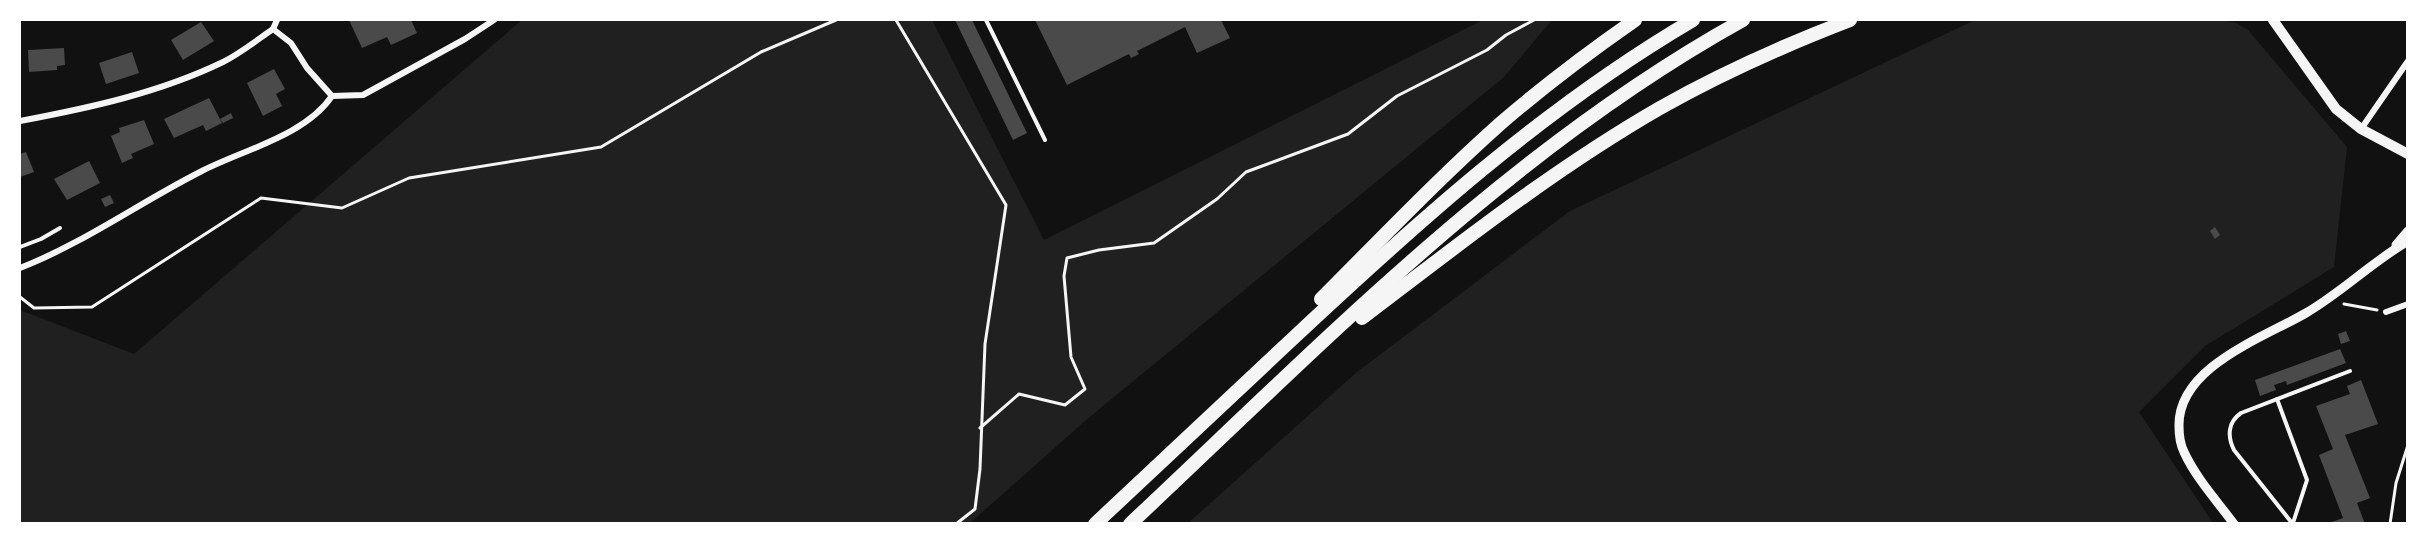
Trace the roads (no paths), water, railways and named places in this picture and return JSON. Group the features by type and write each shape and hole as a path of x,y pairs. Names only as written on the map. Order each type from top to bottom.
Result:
{"highway":[{"path":"1230,397 1317,304 1454,166 1551,82 1635,20"},
{"path":"1095,524 1360,275 1451,194 1520,138 1617,68 1694,20"},
{"path":"1131,524 1446,229 1538,154 1652,73 1743,20"},
{"path":"1298,366 1486,224 1608,140 1661,108 1720,78 1798,40 1850,20"}],"main road":[{"path":"2272,20 2336,109 2361,129 2408,154"}],"street":[{"path":"20,122 71,112 162,88 225,61 273,29 277,20"},
{"path":"20,268 76,244 200,171 288,132 315,116 332,96 363,95 372,91 465,39 494,20"},
{"path":"273,29 291,43 307,68 332,96"},
{"path":"2361,129 2407,64"},
{"path":"2393,250 2408,231"},
{"path":"2234,524 2212,496 2183,451 2179,421 2183,400 2211,367 2329,299 2408,241"},
{"path":"2386,312 2408,304"}],"lane":[{"path":"986,20 1045,140"},
{"path":"20,247 60,228"},
{"path":"2277,399 2307,480 2306,490 2292,523 2234,450 2229,434 2234,418 2241,413 2277,399 2349,371"}]}
